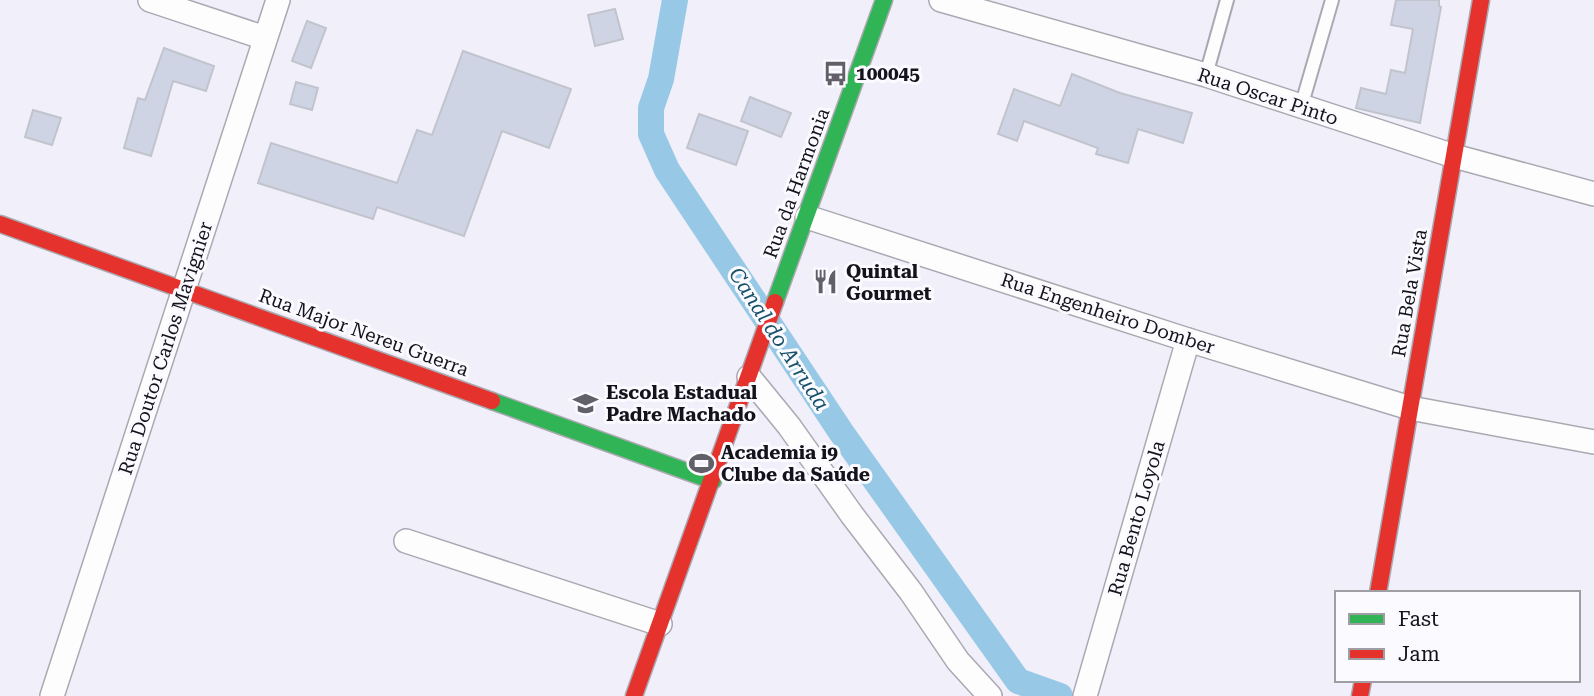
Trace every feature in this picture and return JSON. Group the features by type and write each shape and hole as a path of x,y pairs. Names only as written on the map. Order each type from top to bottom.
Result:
{"street":[{"path":"150,0 265,38"},
{"name":"Rua Doutor Carlos Mavignier","path":"52,696 278,0"},
{"name":"Rua Oscar Pinto","path":"941,0 1206,75 1454,156 1594,194"},
{"name":"Rua Bela Vista","path":"1378,591 1481,0"},
{"name":"Rua da Harmonia","path":"634,696 886,2"},
{"name":"Rua Engenheiro Domber","path":"807,216 1188,340 1409,408 1594,442"},
{"name":"Rua Major Nereu Guerra","path":"0,224 713,481"},
{"name":"Rua Bento Loyola","path":"1086,693 1188,340"},
{"path":"749,377 789,426 911,592 958,661 990,696"},
{"path":"406,541 660,624"}],"lane":[{"path":"1206,75 1227,0"},
{"path":"1301,107 1332,0"}],"building":[{"path":"1396,0 1439,0 1441,7 1420,123 1356,108 1361,88 1386,94 1391,70 1405,73 1413,29 1391,25"},
{"path":"615,9 623,39 595,46 588,15"},
{"path":"307,21 326,28 311,68 292,61"},
{"path":"164,48 214,66 206,91 173,81 151,156 124,148 138,98 145,100"},
{"path":"463,51 571,89 549,148 502,131 464,236 377,207 373,219 258,183 271,143 397,183 417,130 432,135"},
{"path":"1072,74 1120,93 1192,113 1183,143 1138,129 1128,163 1096,154 1098,148 1024,121 1017,141 998,134 1014,89 1060,106"},
{"path":"296,82 318,88 312,110 290,104"},
{"path":"750,97 791,113 781,137 741,121"},
{"path":"33,110 61,118 52,145 25,137"},
{"path":"699,114 748,131 736,165 687,148"}],"waterway":[{"name":"Canal do Arruda","path":"675,0 661,79 651,108 651,134 667,170 841,432 1018,681 1060,696"}],"traffic: fast":[{"path":"775,302 884,0"},
{"path":"492,401 713,481"}],"traffic: jam":[{"path":"1378,591 1481,0"},
{"path":"0,224 492,401"},
{"path":"634,696 775,302"},
{"path":"1360,696 1363,682"}],"place":[{"name":"100045","path":"836,73"},
{"name":"Quintal Gourmet","path":"826,282"},
{"name":"Escola Estadual Padre Machado","path":"586,403"},
{"name":"Academia i9 Clube da Saúde","path":"701,463"}]}
